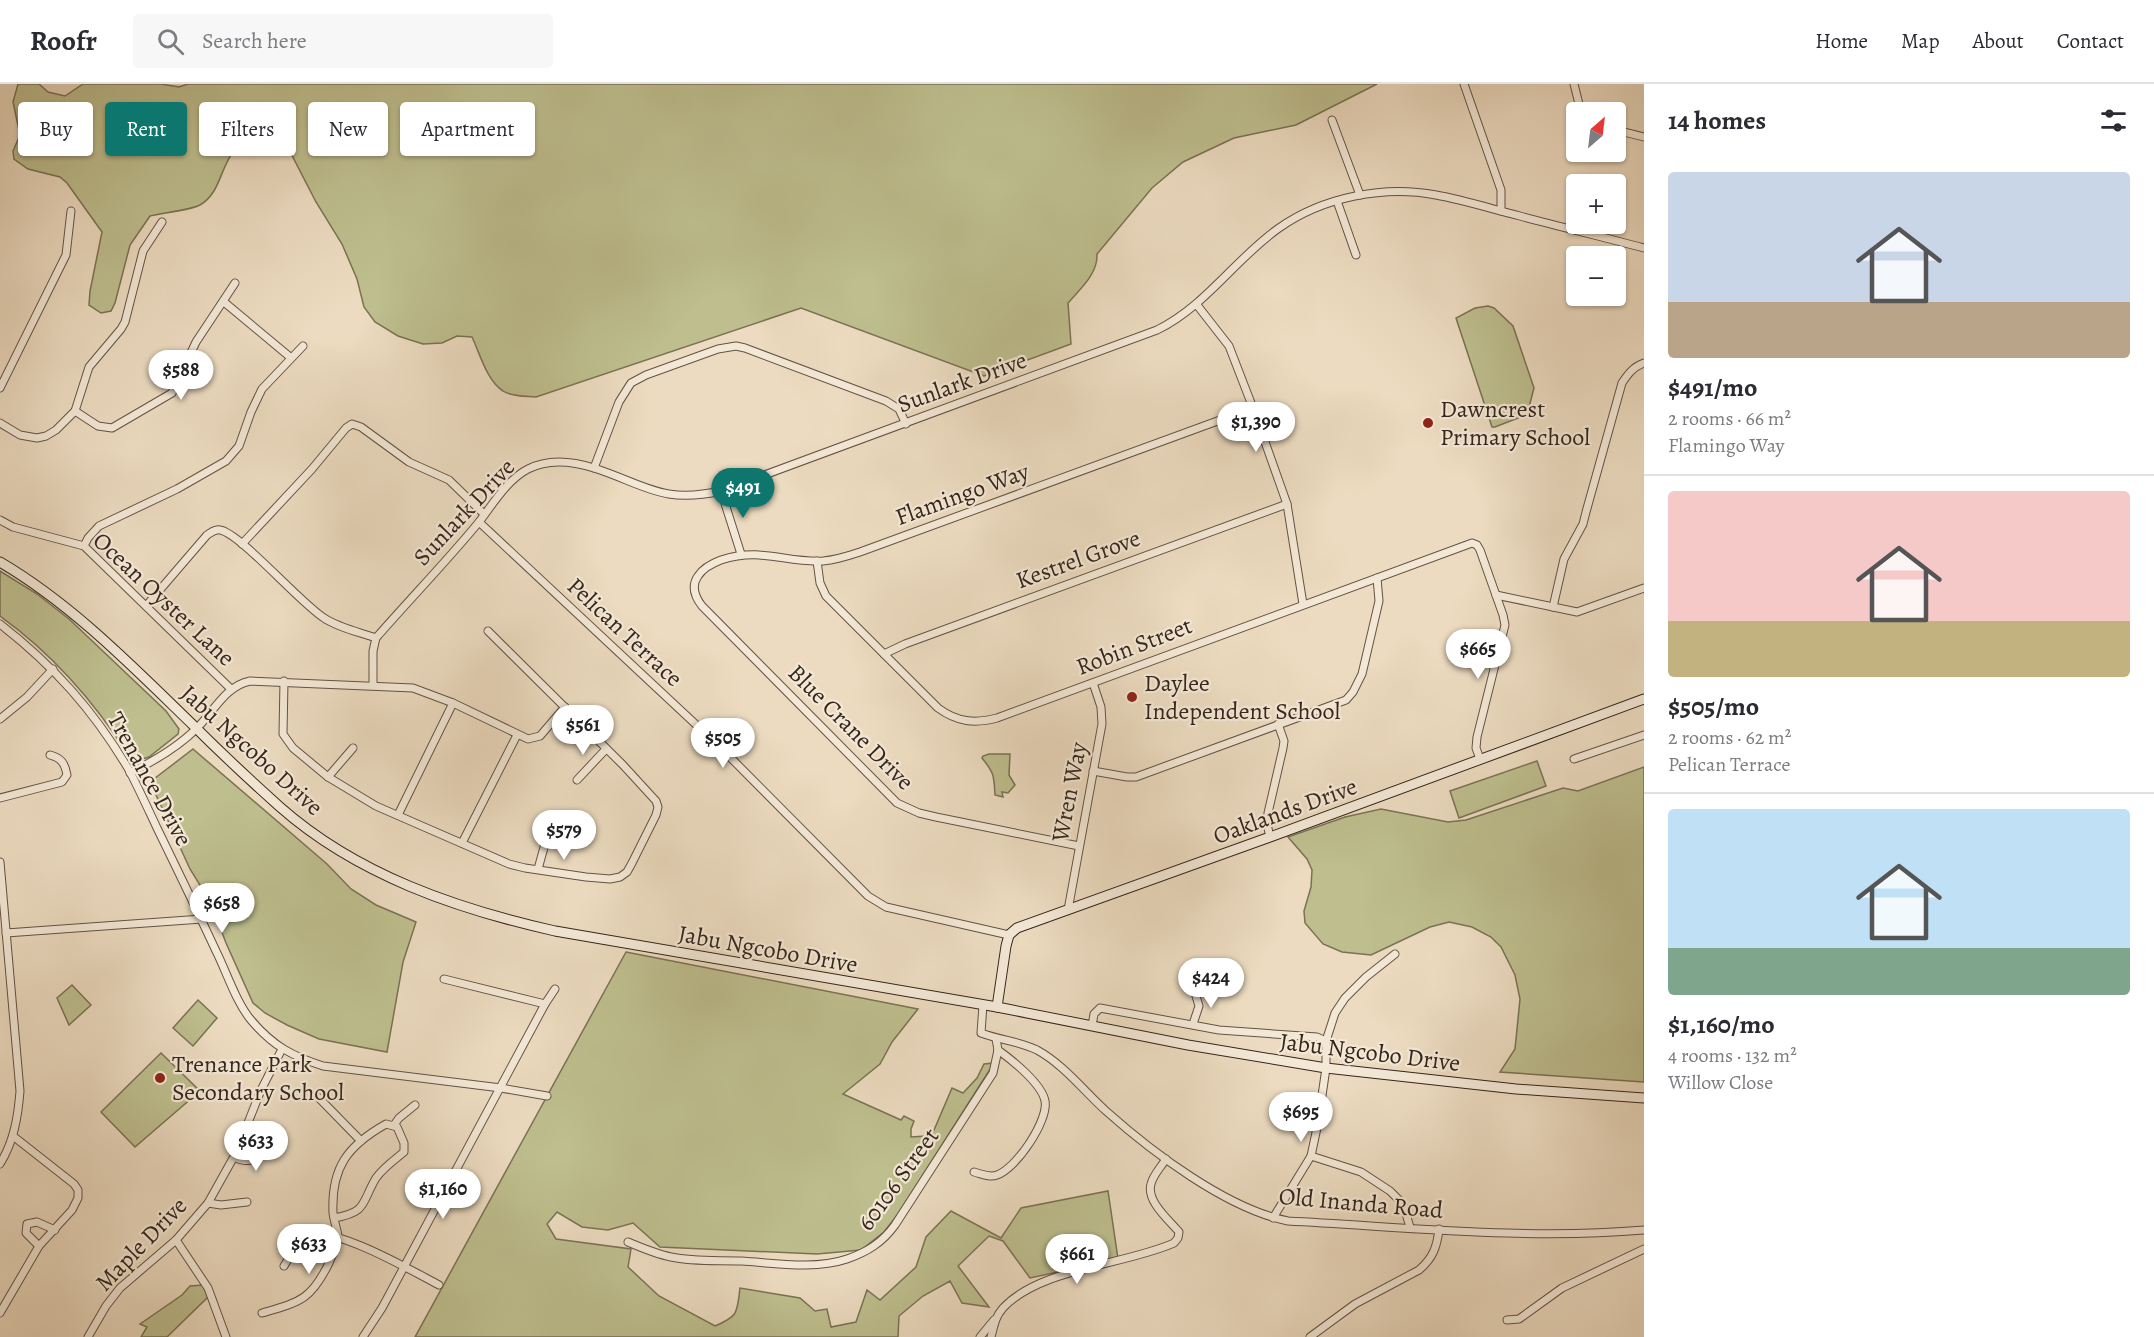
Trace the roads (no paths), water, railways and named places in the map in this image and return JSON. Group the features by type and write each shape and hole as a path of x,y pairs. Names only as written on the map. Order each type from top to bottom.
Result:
{"main road":[{"name":"Jabu Ngcobo Drive","path":"0,562 37,585 69,610 126,660 196,729 281,807 317,835 395,880 450,903 502,919 555,931 997,1007 1188,1045 1326,1068 1516,1089 1644,1098"},
{"name":"Oaklands Drive","path":"1009,935 1017,928 1644,699"},
{"path":"997,1007 1009,935"}],"street":[{"path":"1464,84 1501,190 1501,211"},
{"path":"1574,84 1579,102"},
{"path":"1332,120 1360,195"},
{"path":"1626,132 1644,137"},
{"name":"Sunlark Drive","path":"376,638 479,522 511,482 535,465 561,461 594,468 663,494 693,496 721,491 1157,330 1197,305 1255,248 1280,227 1337,201 1360,195 1397,191 1435,194 1644,248"},
{"path":"1337,201 1356,255"},
{"path":"0,388 66,255 71,212"},
{"path":"0,423 20,435 37,438 57,430 75,411 88,367 125,322 143,251 162,222"},
{"path":"75,411 98,426 112,428 172,393 196,342 235,283"},
{"path":"224,302 290,357"},
{"path":"1197,305 1229,346 1253,408 1287,504 1303,604"},
{"path":"84,546 99,526 177,489 226,461 239,446 256,398 269,380 303,345"},
{"path":"594,468 619,402 631,383 654,371 727,346 744,348 886,401 899,409 906,424"},
{"path":"1553,607 1564,559 1583,524 1622,383 1629,373 1644,363"},
{"name":"Flamingo Way","path":"741,554 761,554 816,561 832,560 860,552 1253,408"},
{"path":"242,544 312,469 338,436 352,424 361,427 409,462 449,480 484,514"},
{"path":"721,491 741,554"},
{"name":"Kestrel Grove","path":"884,654 904,644 1287,504"},
{"name":"Ocean Oyster Lane","path":"0,520 13,527 84,546 231,689"},
{"name":"Pelican Terrace","path":"479,522 720,747 868,896 886,907 1009,935"},
{"path":"146,606 207,534 213,531 225,532 242,544 325,619 376,638 373,651 373,685"},
{"name":"Robin Street","path":"816,561 822,590 938,708 949,715 969,722 997,718 1472,543 1480,550 1496,595"},
{"name":"Blue Crane Drive","path":"741,554 718,562 702,571 695,584 699,602 890,797 897,803 919,813 1078,846"},
{"path":"1093,771 1136,777 1346,700 1362,674 1379,601 1377,578"},
{"path":"1496,595 1569,611 1585,610 1644,588"},
{"path":"1480,759 1476,748 1477,737 1504,626 1496,595"},
{"name":"Trenance Drive","path":"0,624 53,669 93,716 130,773 202,919 226,975 250,1019 282,1049 296,1057 323,1066 547,1095"},
{"path":"284,681 283,734 293,748 328,777 364,800 509,864 610,879 620,877 627,872 632,863 658,807 649,791 488,631"},
{"path":"0,719 27,697 53,669"},
{"path":"130,773 154,762 174,748 196,729 231,689 250,681 421,689 528,739 540,736 565,707"},
{"name":"Wren Way","path":"1068,910 1102,715 1093,683"},
{"path":"398,815 453,703"},
{"path":"1270,837 1267,825 1268,813 1284,741 1278,724"},
{"path":"462,843 517,735"},
{"path":"1574,759 1644,735"},
{"path":"328,777 353,748"},
{"path":"578,780 606,749"},
{"path":"0,798 62,782 67,775 66,766 59,757 50,755"},
{"path":"538,869 553,815"},
{"path":"0,862 20,1091 13,1136 0,1164"},
{"path":"6,933 202,919"},
{"path":"1273,1218 1311,1156 1326,1068 1326,1041 1335,1013 1345,998 1366,977 1395,954"},
{"path":"444,979 545,1004"},
{"path":"1193,1024 1199,1006 1196,996 1205,983"},
{"path":"363,1337 371,1327 555,989"},
{"path":"983,1005 981,1033 996,1039"},
{"path":"1092,1026 1094,1014 1100,1008 1219,1030 1317,1037 1326,1041"},
{"name":"60106 Street","path":"628,1242 673,1258 778,1264 844,1260 869,1250 886,1237 895,1225 993,1073 998,1050 996,1039"},
{"name":"Old Inanda Road","path":"996,1039 1018,1042 1047,1057 1107,1112 1166,1159 1223,1195 1273,1218 1288,1221 1438,1229 1598,1234 1644,1230"},
{"name":"Maple Drive","path":"88,1337 106,1306 120,1288 176,1240 208,1203 234,1157 261,1090 282,1049"},
{"path":"974,1172 994,1176 1005,1172 1028,1147 1045,1110 1046,1103 1043,1095 1026,1074 998,1050"},
{"path":"319,1098 361,1142"},
{"path":"394,1125 415,1105"},
{"path":"262,1313 287,1306 306,1297 319,1283 332,1257 338,1238 334,1218 332,1191 336,1176 350,1151 361,1142 386,1124 397,1127 404,1143 404,1152 389,1163 376,1179 368,1197 357,1211 334,1218"},
{"path":"0,1313 39,1246 72,1210 78,1198 78,1190 74,1184 13,1136"},
{"path":"234,1157 248,1162 276,1147"},
{"path":"1311,1156 1361,1172 1390,1191 1403,1204 1410,1227"},
{"path":"980,1337 1004,1307 1048,1280 1169,1245 1178,1238 1179,1232 1153,1201 1150,1191 1155,1175 1166,1159"},
{"path":"208,1203 221,1205 247,1202"},
{"path":"39,1246 26,1233 27,1224 37,1222 55,1230"},
{"path":"1310,1337 1355,1304 1428,1263 1437,1244 1438,1229"},
{"path":"284,1266 305,1237 317,1232 368,1248 439,1285"},
{"path":"176,1240 208,1288 226,1337"},
{"path":"1507,1320 1519,1318 1562,1288 1644,1249"},
{"path":"0,1296 8,1300"},
{"path":"991,1337 995,1318"}],"place":[{"name":"Dawncrest Primary School","path":"1428,423"},
{"name":"Daylee Independent School","path":"1132,697"},
{"name":"Trenance Park Secondary School","path":"160,1078"}]}
